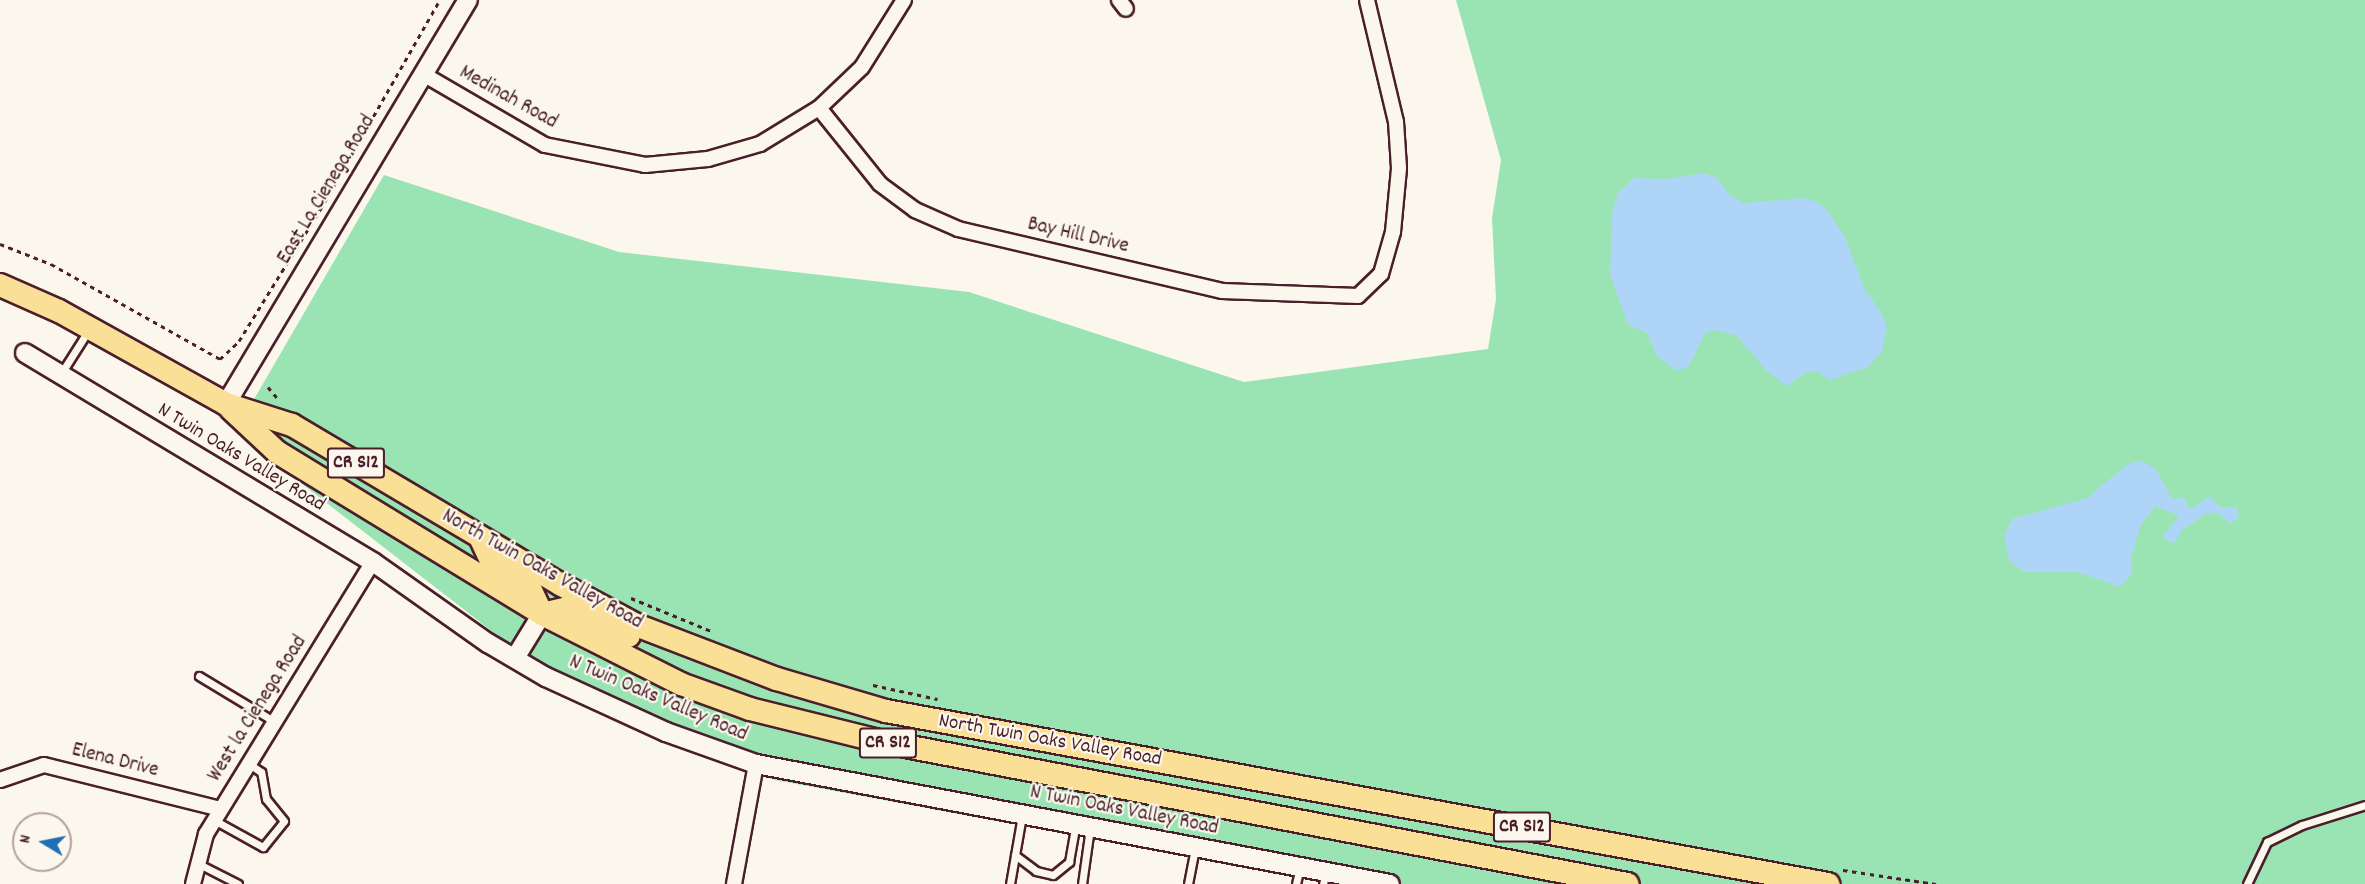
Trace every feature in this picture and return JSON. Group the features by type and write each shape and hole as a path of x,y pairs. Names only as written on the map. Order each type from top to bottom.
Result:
{"main road":[{"name":"North Twin Oaks Valley Road","path":"0,285 90,328 226,404 292,425 480,537 626,620 777,679 886,711 1831,876"},
{"name":"North Twin Oaks Valley Road","path":"226,404 277,452 542,614 681,684 793,720 879,741 1627,884"},
{"path":"480,537 492,563 528,584 542,614 568,608 625,636 681,643"}],"street":[{"name":"East La Cienega Road","path":"226,404 468,0"},
{"name":"Medinah Road","path":"423,74 545,145 645,165 708,159 760,144 819,108 862,67 904,0"},
{"name":"Bay Hill Drive","path":"819,108 880,184 915,210 958,229 1222,291 1358,296 1373,286 1381,274 1393,231 1400,168 1396,122 1366,0"},
{"name":"N Twin Oaks Valley Road","path":"25,353 373,562 515,658 666,732 756,765 1195,848 1298,876 1386,884"},
{"name":"West la Cienega Road","path":"193,884 197,863 218,814 373,562"},
{"path":"515,658 542,614"},
{"name":"Elena Drive","path":"0,780 44,765 218,814"},
{"path":"734,884 756,765"}],"lane":[{"path":"60,374 90,328"},
{"path":"200,676 275,722"},
{"path":"218,814 263,847 284,821 266,799 261,772 249,764"},
{"path":"2247,884 2267,842 2302,825 2365,805"},
{"path":"1010,884 1022,815"},
{"path":"1015,855 1036,871 1053,875 1069,862 1083,827"},
{"path":"1082,884 1083,827"},
{"path":"1188,884 1195,848"},
{"path":"197,863 238,884"}],"path":[{"path":"0,244 51,264 220,359 238,341 320,210 440,0"},
{"path":"268,387 288,404"},
{"path":"621,594 714,632"},
{"path":"871,684 939,699"},
{"path":"1831,876 1936,884"}],"green space":[{"path":"1456,0 2365,0 2365,884 1338,884 775,780 707,758 657,735 533,663 235,432 384,175 619,252 969,292 1244,382 1488,349 1496,299 1492,218 1501,160"}],"water":[{"path":"1703,173 1717,178 1730,196 1744,203 1804,198 1820,204 1829,213 1845,237 1864,288 1883,316 1887,328 1882,351 1868,367 1829,380 1818,372 1808,371 1787,386 1768,372 1736,335 1714,330 1705,333 1689,366 1677,371 1657,356 1647,333 1628,325 1610,274 1612,213 1618,193 1634,178 1667,179"},
{"path":"2139,460 2156,469 2172,499 2184,498 2191,510 2209,496 2220,507 2238,507 2238,519 2230,523 2216,512 2205,514 2182,530 2175,542 2169,542 2163,535 2180,516 2155,506 2141,524 2132,555 2132,574 2120,587 2079,572 2025,572 2009,561 2004,535 2012,519 2087,498 2124,467"}]}
